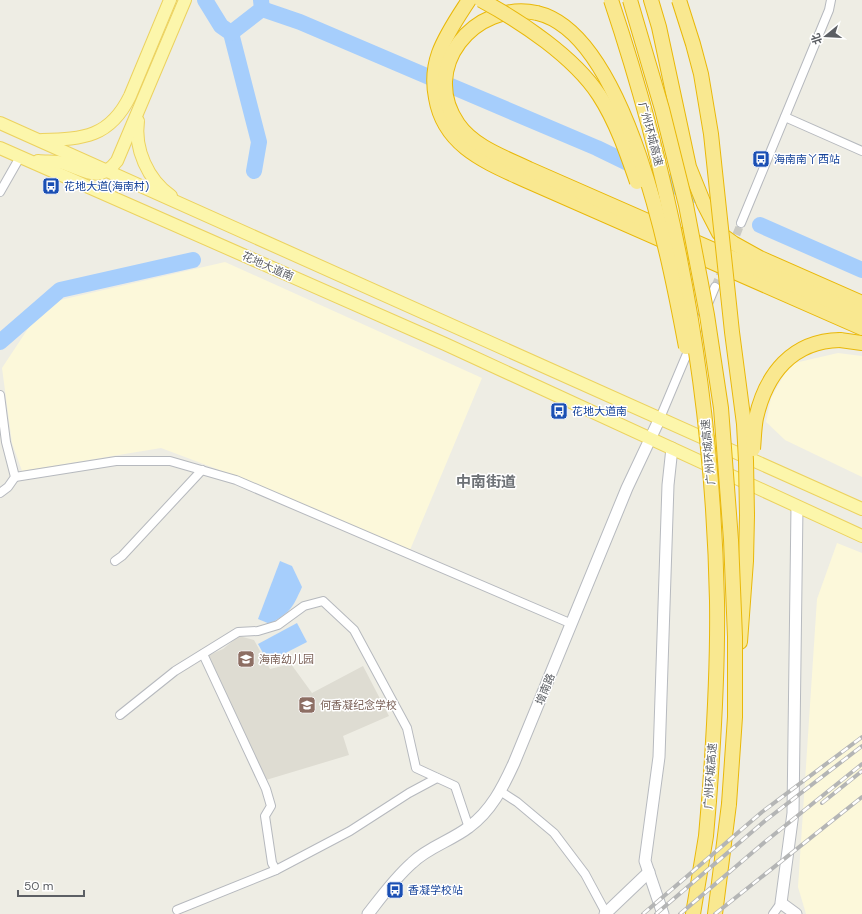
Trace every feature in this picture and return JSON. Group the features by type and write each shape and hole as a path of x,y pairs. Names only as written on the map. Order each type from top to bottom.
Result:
{"highway":[{"path":"469,0 442,46 436,64 434,82 437,104 443,121 453,136 467,149 488,163 518,177 862,328"},
{"path":"481,0 520,24 553,48 582,74 598,94 616,127 633,169 674,287 697,401 707,462 713,525"},
{"name":"广州环城高速","path":"611,0 649,127 666,196 681,264 696,347 703,398 717,600 716,698 706,836 693,914"},
{"name":"广州环城高速","path":"630,0 658,95 682,191 699,272 714,357 724,437 732,547 735,637 734,717 729,804 715,914"},
{"path":"651,0 659,27 689,167 704,204 719,233 733,243 760,258 862,303"},
{"path":"679,0 700,69 710,127 732,332 744,424 747,515 746,561 734,717"},
{"path":"678,304 647,182 635,144 622,111 597,64 578,38 560,23 536,13 522,11 513,12 496,15 487,19 468,33 454,51 447,68 446,94 453,116 469,136 487,149 529,169 862,315"},
{"path":"747,515 755,424 760,405 769,384 784,362 800,350 818,343 840,340 862,343"}],"main road":[{"path":"24,158 39,156 40,148 37,140 75,138 100,131 113,122 124,109 170,0"},
{"path":"24,158 62,163 87,173 97,174 111,168 117,161 184,1"},
{"path":"142,103 137,132 138,143 148,171 165,192 183,205"},
{"name":"花地大道南","path":"0,123 862,509"},
{"name":"花地大道南","path":"0,148 445,344 862,536"}],"street":[{"path":"741,223 829,10 831,0"},
{"path":"785,117 862,151"},
{"path":"0,192 24,158"},
{"path":"660,418 715,288"},
{"path":"0,395 6,442 15,477"},
{"name":"增南路","path":"368,914 412,862 469,828 484,814 500,791 514,763 627,488 660,418"},
{"path":"663,914 645,861 659,757 668,485 672,448"},
{"path":"0,493 8,487 15,477 116,461 170,461 236,480 572,624"},
{"path":"115,561 122,556 202,470"},
{"path":"772,914 781,903 793,813 797,506"},
{"path":"120,715 176,671 238,632 258,631 278,625 304,606 322,601 354,630 407,728 416,768 455,786 469,828"},
{"path":"203,654 266,789 271,806 265,816 272,863 276,870"},
{"path":"178,910 276,870 350,831 410,793 437,778"},
{"path":"500,791 517,802 554,833 585,874 606,914 649,872"},
{"path":"781,903 796,914"}],"shaded area":[{"path":"225,262 482,378 410,550 259,485 161,448 22,471 12,443 2,368 35,318 56,301"},
{"path":"838,353 862,356 862,477 785,440 766,422 771,398 790,364"},
{"path":"837,543 862,553 862,914 806,914 798,887 817,599"},
{"name":"何香凝纪念学校","path":"239,636 254,640 270,669 291,664 312,693 363,666 389,716 343,736 349,755 266,780 207,656 223,649"}],"water":[{"path":"280,561 292,566 302,587 290,609 270,624 258,619"},
{"path":"297,623 307,642 268,662 258,644"}],"waterway":[{"path":"205,0 221,26 231,33 259,142 254,171"},
{"path":"231,33 262,9 261,0"},
{"path":"262,9 300,22 429,77"},
{"path":"451,86 597,148 694,195"},
{"path":"760,225 862,270"},
{"path":"0,342 60,290 193,260"}],"tunnel":[{"path":"732,246 741,223"},
{"path":"715,287 723,268"}],"railway":[{"path":"643,914 762,812 862,737"},
{"path":"656,914 766,820 862,746"},
{"path":"680,914 766,841 862,764"},
{"path":"822,803 862,771"},
{"path":"715,914 862,797"}],"place":[{"name":"海南南丫西站","path":"761,159"},
{"name":"花地大道(海南村)","path":"51,186"},
{"name":"花地大道南","path":"559,411"},
{"name":"海南幼儿园","path":"246,659"},
{"name":"何香凝纪念学校","path":"307,705"},
{"name":"香凝学校站","path":"395,890"}],"district":[{"name":"中南街道","path":"486,482"}]}
